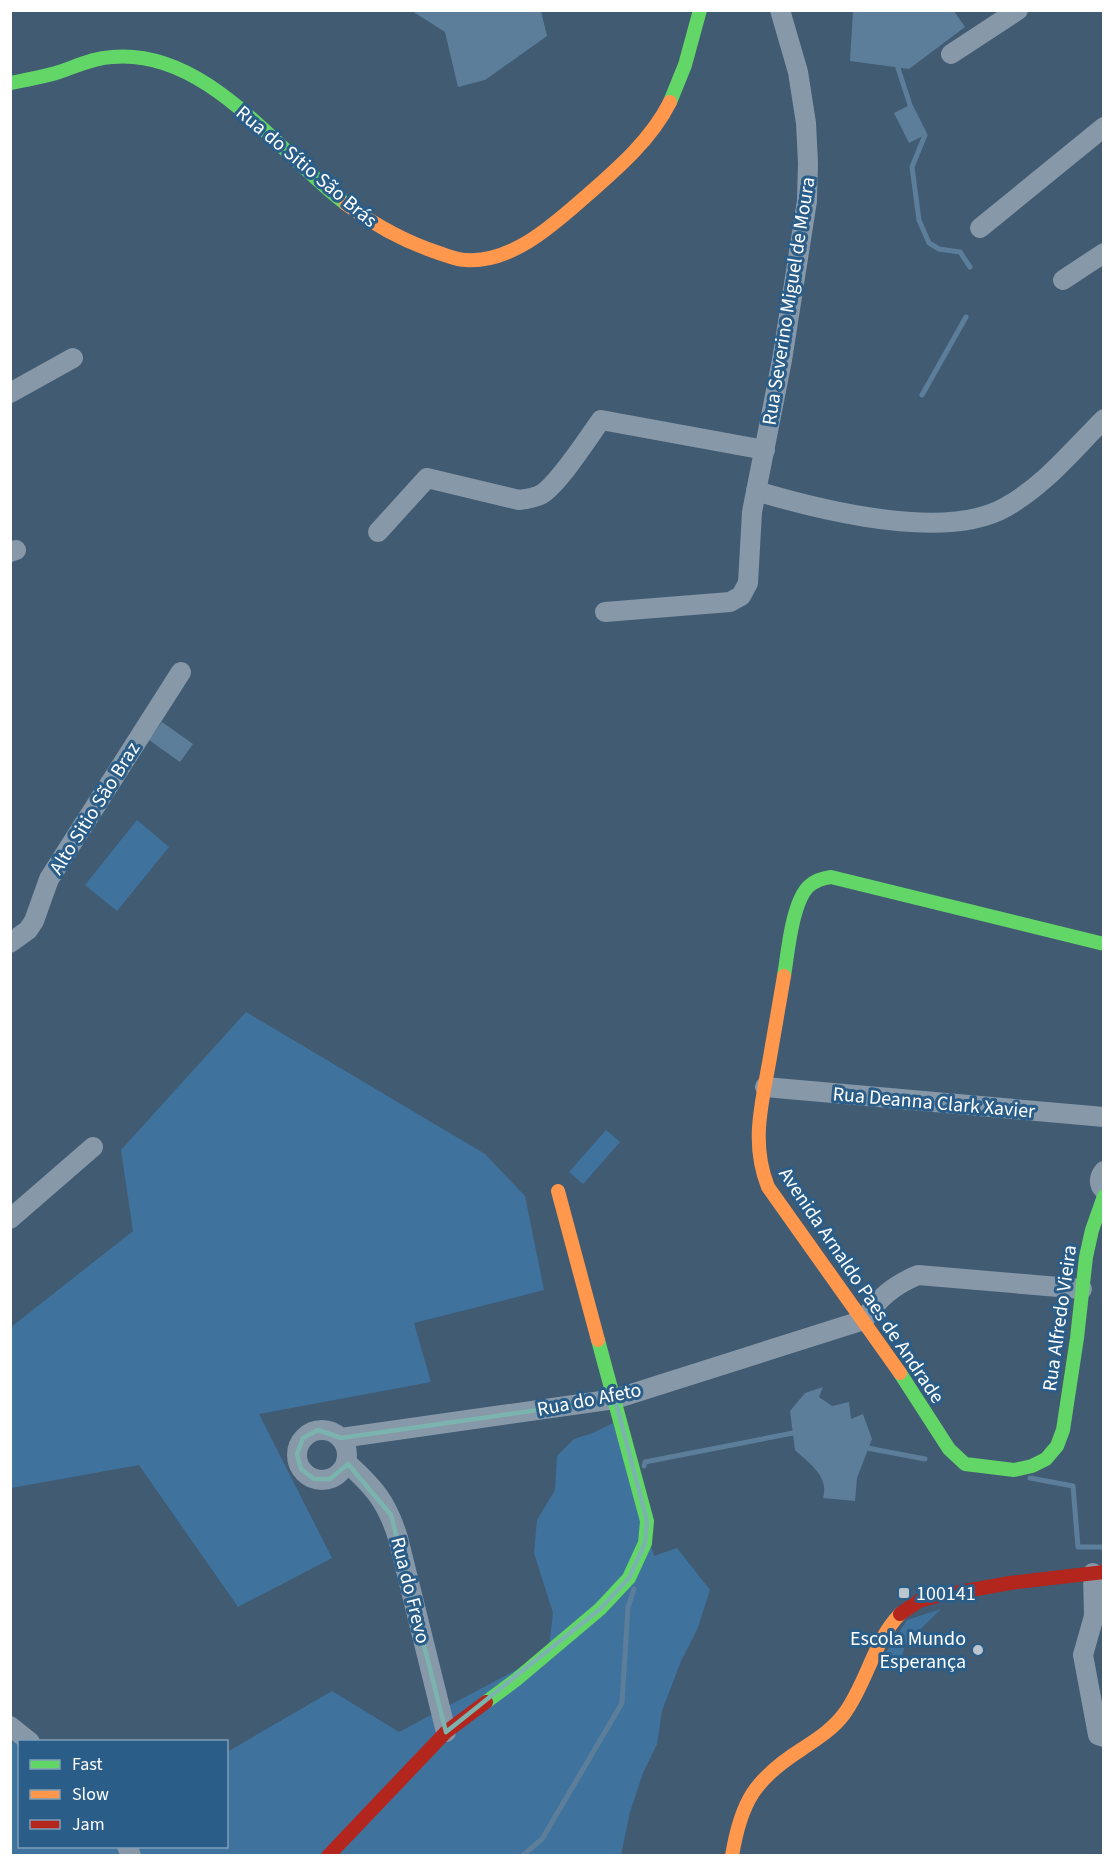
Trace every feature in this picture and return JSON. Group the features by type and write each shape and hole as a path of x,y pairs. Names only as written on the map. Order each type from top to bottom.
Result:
{"street":[{"name":"Rua do Sítio São Brás","path":"10,83 100,58 140,57 170,65 187,72 234,104 358,214 412,243 437,253 469,261 498,256 525,243 600,184 639,146 662,117 676,90 688,57 700,10"},
{"name":"Rua Severino Miguel de Moura","path":"605,612 730,602 741,597 748,584 750,531 756,491 807,201 806,123 798,72 780,10"},
{"path":"951,54 1018,10"},
{"path":"980,228 1104,127"},
{"path":"1063,280 1104,253"},
{"path":"10,393 73,358"},
{"path":"756,491 816,508 860,516 950,523 978,519 1004,508 1041,484 1104,419"},
{"name":"Rua Severino Miguel de Moura","path":"378,532 427,478 519,500 542,494 553,484 602,420 765,450"},
{"name":"Alto Sitio São Braz","path":"10,943 28,930 34,921 49,879 181,672"},
{"name":"Avenida Arnaldo Paes de Andrade","path":"965,1464 957,1458 942,1439 915,1394 864,1320 768,1187 759,1168 757,1145 759,1117 796,910 805,889 813,882 831,877 1104,944"},
{"name":"Rua Deanna Clark Xavier","path":"765,1087 1104,1117"},
{"path":"10,1219 93,1147"},
{"path":"1104,1171 1100,1179 1104,1190"},
{"path":"328,1856 446,1732 517,1679 600,1609 629,1578 645,1543 647,1521 558,1191"},
{"name":"Rua Alfredo Vieira","path":"965,1464 1014,1470 1032,1466 1046,1459 1057,1446 1063,1430 1086,1257 1092,1230 1104,1196"},
{"path":"864,1320 874,1305 888,1293 904,1281 918,1275 1082,1289"},
{"name":"Rua do Afeto","path":"346,1462 337,1475 322,1480 314,1479 306,1475 297,1462 299,1446 303,1438 318,1430 326,1430 341,1438 615,1399 864,1320"},
{"path":"341,1438 347,1454 346,1462"},
{"name":"Rua do Frevo","path":"346,1462 380,1496 391,1515 446,1732"},
{"path":"732,1856 742,1809 750,1792 766,1775 830,1731 854,1700 894,1620 919,1601 972,1588 1098,1573 1094,1616 1083,1655 1101,1736"},
{"path":"10,1726 28,1740"}],"highlighted area":[{"path":"615,1399 647,1521 645,1543 629,1578 600,1609 446,1732 391,1515 348,1464 330,1479 314,1479 301,1469 297,1454 303,1438 318,1430 341,1438"}],"shaded area":[{"path":"412,11 541,11 547,36 485,80 458,87 445,32"},
{"path":"853,11 954,11 965,27 909,69 850,61"},
{"path":"910,105 925,135 909,143 894,113"},
{"path":"162,722 193,744 180,762 149,740"},
{"path":"137,820 169,847 117,911 85,885"},
{"path":"246,1012 485,1154 525,1196 544,1290 414,1323 431,1382 259,1414 332,1558 238,1607 139,1465 11,1488 10,1328 133,1231 121,1150"},
{"path":"606,1130 620,1142 583,1184 569,1172"},
{"path":"823,1387 819,1397 832,1406 849,1402 851,1419 863,1414 872,1439 857,1478 855,1501 823,1498 824,1483 821,1477 812,1465 795,1450 790,1411 805,1393"},
{"path":"613,1423 654,1556 677,1548 710,1590 697,1630 681,1661 662,1711 657,1744 643,1773 630,1812 621,1855 11,1855 10,1740 18,1744 18,1848 228,1848 228,1751 332,1691 399,1732 531,1662 549,1647 553,1613 534,1553 537,1520 555,1490 557,1456 574,1439"},
{"path":"941,1609 905,1644 899,1669 882,1658 907,1620"}],"waterway":[{"path":"898,68 910,105 925,135 912,167 919,220 929,243 939,249 960,252 970,267"},
{"path":"922,395 966,317"},
{"path":"644,1466 645,1462 793,1433 800,1435"},
{"path":"862,1447 925,1459"},
{"path":"1030,1478 1073,1486 1078,1547 1104,1547"},
{"path":"522,1856 542,1839 622,1703 628,1607 634,1589"}],"traffic: fast":[{"path":"670,102 685,65 700,10"},
{"path":"10,83 112,57 147,59 179,69 210,86 239,108 346,204"},
{"path":"784,976 798,903 803,893 814,882 831,877 1104,944"},
{"path":"900,1373 949,1449 965,1464 1014,1470 1032,1466 1046,1459 1057,1446 1063,1430 1086,1257 1092,1230 1104,1196"},
{"path":"486,1702 600,1609 629,1578 645,1543 647,1521 598,1340"}],"traffic: slow":[{"path":"346,204 391,233 449,257 466,260 500,255 515,249 545,230 609,176 653,129 670,102"},
{"path":"784,976 759,1125 763,1171 768,1187 900,1373"},
{"path":"558,1191 598,1340"},
{"path":"732,1856 740,1820 753,1793 772,1771 840,1719 859,1689 883,1637 900,1614"}],"traffic: jam":[{"path":"900,1614 919,1601 937,1596 1010,1583 1104,1572"},
{"path":"328,1856 446,1732 486,1702"}],"place":[{"name":"100141","path":"904,1593"},
{"name":"Escola Mundo Esperança","path":"978,1650"}]}
